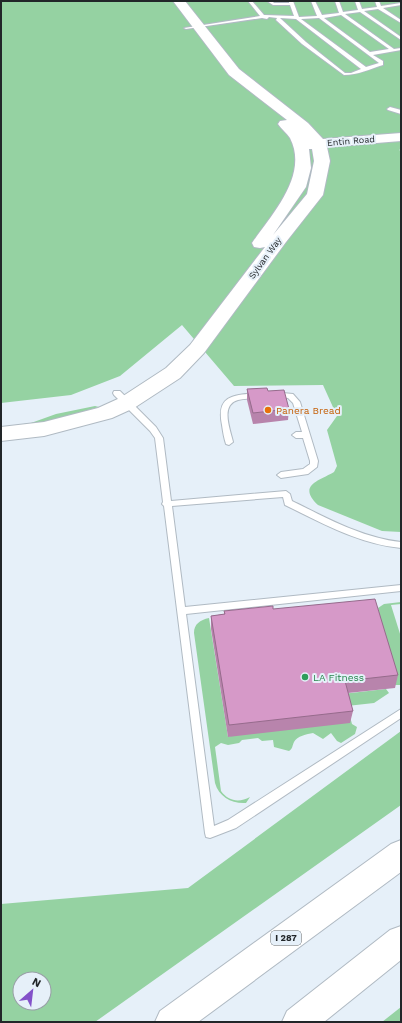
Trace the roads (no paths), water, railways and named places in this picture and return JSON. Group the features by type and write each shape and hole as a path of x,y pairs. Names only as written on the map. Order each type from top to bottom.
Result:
{"main road":[{"name":"Sylvan Way","path":"166,1 234,72 298,122 319,144 322,161 319,181 314,195 280,238 233,291"},
{"name":"Sylvan Way","path":"1,419 44,414 122,398 173,373 189,358 298,187 303,168 303,157 296,135 262,105 227,79 216,68 179,1"},
{"path":"298,122 317,132 335,137 374,140"},
{"name":"Entin Road","path":"300,145 401,137"},
{"name":"Sylvan Way","path":"1,434 44,429 75,422 105,413 122,398"},
{"name":"I 287","path":"171,1022 401,854"},
{"path":"298,1022 401,941"}],"lane":[{"path":"250,1 264,18 271,20 320,17 399,4"},
{"path":"269,1 273,4 292,2 297,18 366,70"},
{"path":"278,19 304,43 344,74 351,74 366,70 381,64 381,62 320,17 313,1"},
{"path":"337,1 342,14 393,50"},
{"path":"357,1 361,11 401,39"},
{"path":"377,1 380,8 401,22"},
{"path":"192,27 264,18 269,16 289,18"},
{"path":"369,54 401,49"},
{"path":"390,109 401,112"},
{"path":"229,442 224,407 227,401 239,397 279,394 290,396 296,402 314,465 305,472 281,475"},
{"path":"122,398 153,429 158,438 210,833 232,824 401,713"},
{"path":"296,435 306,434"},
{"path":"166,504 286,494 288,503 336,526 385,544 401,545"},
{"path":"181,611 401,588"}],"place":[{"name":"Panera Bread","path":"268,410"},
{"name":"LA Fitness","path":"305,677"}]}
